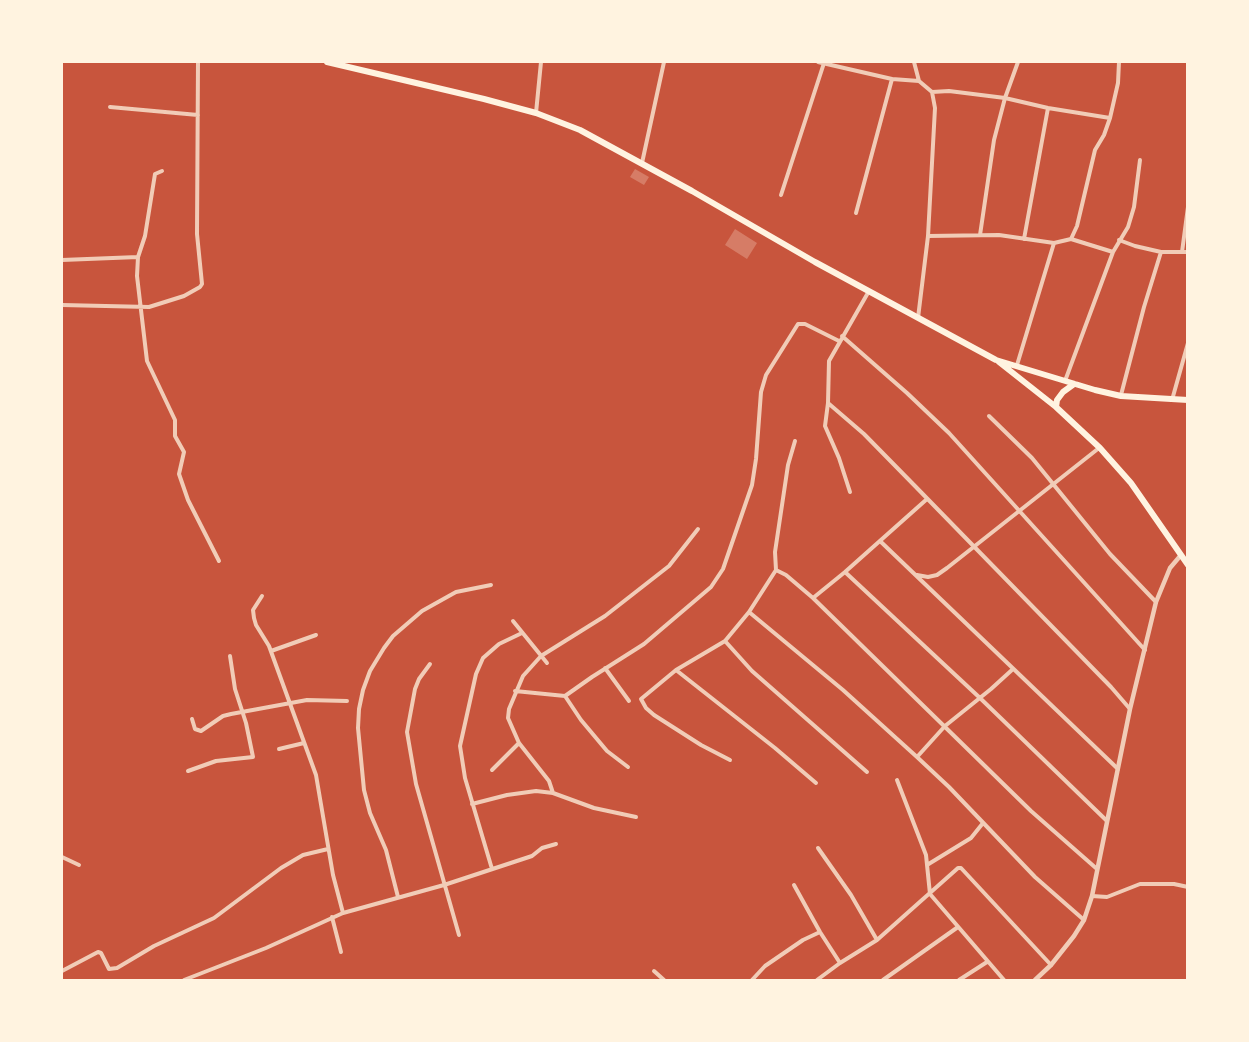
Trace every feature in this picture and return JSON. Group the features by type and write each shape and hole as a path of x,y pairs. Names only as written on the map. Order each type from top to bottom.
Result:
{"highway":[{"path":"327,62 484,99 536,113 580,130 815,262 996,360 1056,406 1100,448 1131,483 1188,565"},
{"path":"996,360 1121,396 1188,400"},
{"path":"1056,406 1063,392 1074,384"}],"street":[{"path":"62,305 140,308 184,296 202,284 197,234 198,62"},
{"path":"361,70 362,62"},
{"path":"536,113 541,62"},
{"path":"642,163 664,62"},
{"path":"818,62 892,79 919,81 933,92 949,91 1005,98 1110,118"},
{"path":"914,62 919,81"},
{"path":"980,235 994,140 1005,98 1018,62"},
{"path":"1071,239 1077,226 1095,150 1110,118 1118,83 1119,62"},
{"path":"781,195 824,63"},
{"path":"856,213 892,79"},
{"path":"918,318 928,236 935,108 933,92"},
{"path":"110,107 198,115"},
{"path":"1024,239 1048,108"},
{"path":"1065,381 1113,252 1128,227 1134,207 1140,160"},
{"path":"162,171 155,174 145,236 138,257 137,276 147,361 150,372 173,414 176,436 184,452 179,471 180,478 197,520 219,561"},
{"path":"1182,252 1188,207"},
{"path":"928,236 999,235 1054,243 1071,239 1113,252"},
{"path":"1119,240 1161,252 1188,252"},
{"path":"1017,365 1054,243"},
{"path":"1121,396 1161,252"},
{"path":"62,260 138,257"},
{"path":"850,492 837,451 825,426 829,361 869,291"},
{"path":"515,691 565,696 644,644 711,587 723,568 752,484 761,392 766,375 798,324 806,324 839,341"},
{"path":"842,336 949,433 1145,650"},
{"path":"1172,400 1188,343"},
{"path":"828,403 864,434 1130,709"},
{"path":"989,416 1032,458 1110,554 1156,602"},
{"path":"729,760 701,746 654,715 641,701 676,670 725,641 749,612 777,570 775,552 788,465 795,441"},
{"path":"914,573 928,577 937,575 1100,448"},
{"path":"813,598 927,499"},
{"path":"553,793 549,781 519,743 508,718 515,691 523,676 541,656 591,625 669,566 698,529"},
{"path":"880,541 1118,769"},
{"path":"1035,981 1051,965 1084,920 1092,896 1130,709 1156,602 1170,568 1181,555"},
{"path":"777,570 813,598 1031,811 1097,869"},
{"path":"845,572 1107,820"},
{"path":"398,897 386,850 373,821 364,790 358,728 363,690 370,671 384,648 393,636 422,611 456,592 491,585"},
{"path":"262,596 253,610 254,618 271,651 316,775 328,849 343,913"},
{"path":"749,612 843,690 917,757 949,787 1035,878 1084,920"},
{"path":"513,621 547,663"},
{"path":"492,869 465,778 459,746 476,674 483,658 492,650 522,633"},
{"path":"271,651 316,635"},
{"path":"725,641 752,671 867,772"},
{"path":"188,771 216,761 253,757 235,689 230,656"},
{"path":"430,664 415,689 407,732 416,784 459,935"},
{"path":"605,668 629,701"},
{"path":"917,757 945,726 1013,669"},
{"path":"676,670 816,783"},
{"path":"565,696 581,720 607,751 628,767"},
{"path":"192,719 195,729 201,732 223,716 290,702 347,701"},
{"path":"279,749 304,743"},
{"path":"492,770 519,743"},
{"path":"897,780 922,844 930,894 1004,981"},
{"path":"472,804 507,795 536,791 553,793 594,808 636,817"},
{"path":"926,866 971,838 983,824"},
{"path":"184,981 266,948 332,917 444,885 532,856 542,848 556,844"},
{"path":"818,848 851,895 877,940"},
{"path":"62,971 98,952 101,953 109,969 117,968 154,946 214,918 281,868 303,855 328,849"},
{"path":"62,857 79,865"},
{"path":"817,981 840,963 877,940 958,868 961,868 1051,965"},
{"path":"1092,896 1107,897 1140,884 1174,884 1188,887"},
{"path":"794,885 840,963"},
{"path":"332,917 341,952"},
{"path":"884,981 958,927"},
{"path":"752,981 765,966 803,940 820,932"},
{"path":"959,981 987,962"},
{"path":"654,971 664,981"}],"building":[{"path":"635,169 649,177 644,185 630,177"},
{"path":"735,229 757,243 747,259 725,245"}]}
